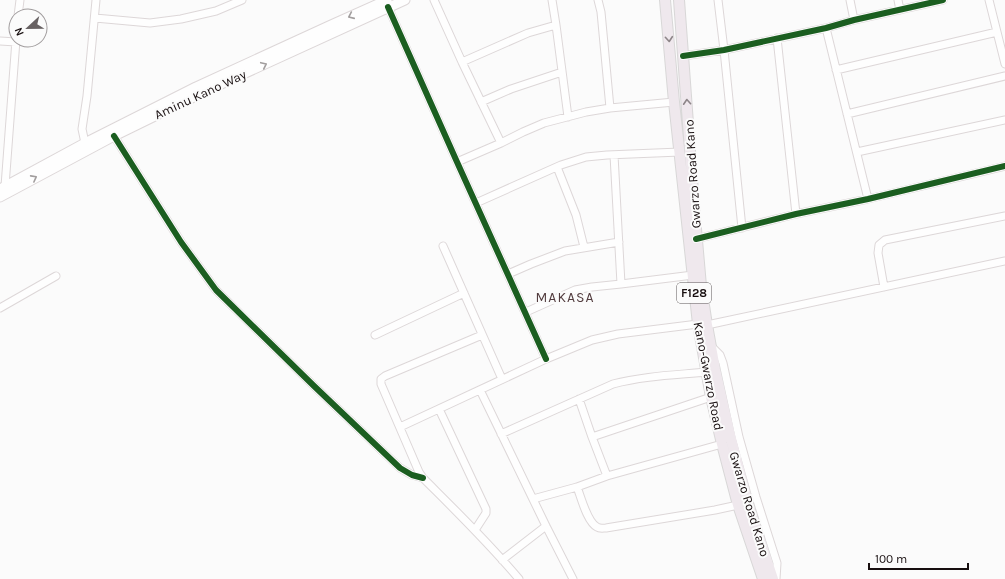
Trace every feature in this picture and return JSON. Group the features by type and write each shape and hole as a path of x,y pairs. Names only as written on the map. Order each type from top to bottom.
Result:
{"main road":[{"name":"Aminu Kano Way","path":"0,197 114,136 154,108 225,73 388,4 405,0"},
{"name":"Kano-Gwarzo Road","path":"665,0 674,102 693,275 702,325 711,398 738,505 763,579"},
{"name":"Gwarzo Road Kano","path":"680,0 696,239 701,286 702,325 710,345 737,465 749,507 773,579"},
{"name":"Aminu Kano Way","path":"3,187 85,143 129,125"}],"street":[{"path":"85,143 82,130 87,96 96,0"},
{"path":"95,18 150,23 181,19 216,11 242,0"},
{"path":"434,0 500,143"},
{"path":"552,0 568,117"},
{"path":"598,0 601,12 610,108"},
{"path":"718,0 742,228"},
{"path":"850,0 854,20"},
{"path":"898,0 900,10"},
{"path":"684,56 724,50 826,28 854,20 943,0"},
{"path":"989,0 1005,64"},
{"path":"388,4 457,162 546,359"},
{"path":"462,62 528,33 556,25"},
{"path":"826,28 868,199"},
{"path":"836,70 997,32"},
{"path":"776,38 796,214"},
{"path":"3,187 15,48"},
{"path":"481,102 511,89 562,72"},
{"path":"847,114 1005,76"},
{"path":"457,162 544,123 610,108 674,102"},
{"path":"857,152 1005,120"},
{"path":"114,136 181,242 216,290 400,468 412,475 423,478"},
{"path":"476,203 557,167 586,157 680,152"},
{"path":"614,155 621,284"},
{"path":"696,239 796,214 868,199 1005,166"},
{"path":"557,167 576,215 584,247"},
{"path":"884,287 878,253 879,245 885,240 1005,216"},
{"path":"508,274 565,250 619,242"},
{"path":"443,246 502,379"},
{"path":"400,427 546,359 592,340 618,334 702,325 1005,261"},
{"path":"526,312 575,290 693,275"},
{"path":"0,308 56,276"},
{"path":"375,335 464,293"},
{"path":"482,335 385,376 381,379 381,384 419,472 423,478 475,530 519,579"},
{"path":"710,345 720,355 723,363 739,437 777,563 776,579"},
{"path":"501,434 625,380 707,372"},
{"path":"480,390 573,579"},
{"path":"592,437 711,398"},
{"path":"579,399 607,476"},
{"path":"439,409 486,509 486,513 475,530"},
{"path":"533,499 607,476 722,444"},
{"path":"577,486 589,518 598,528 606,528 738,505"},
{"path":"502,560 546,526"}],"cycle path":[{"path":"683,56 724,50 826,28 854,20 943,0"},
{"path":"388,7 546,359"},
{"path":"114,136 181,242 216,290 400,468 412,475 423,478"},
{"path":"696,239 796,214 868,199 1005,166"}],"district":[{"name":"MAKASA","path":"565,297"}]}
